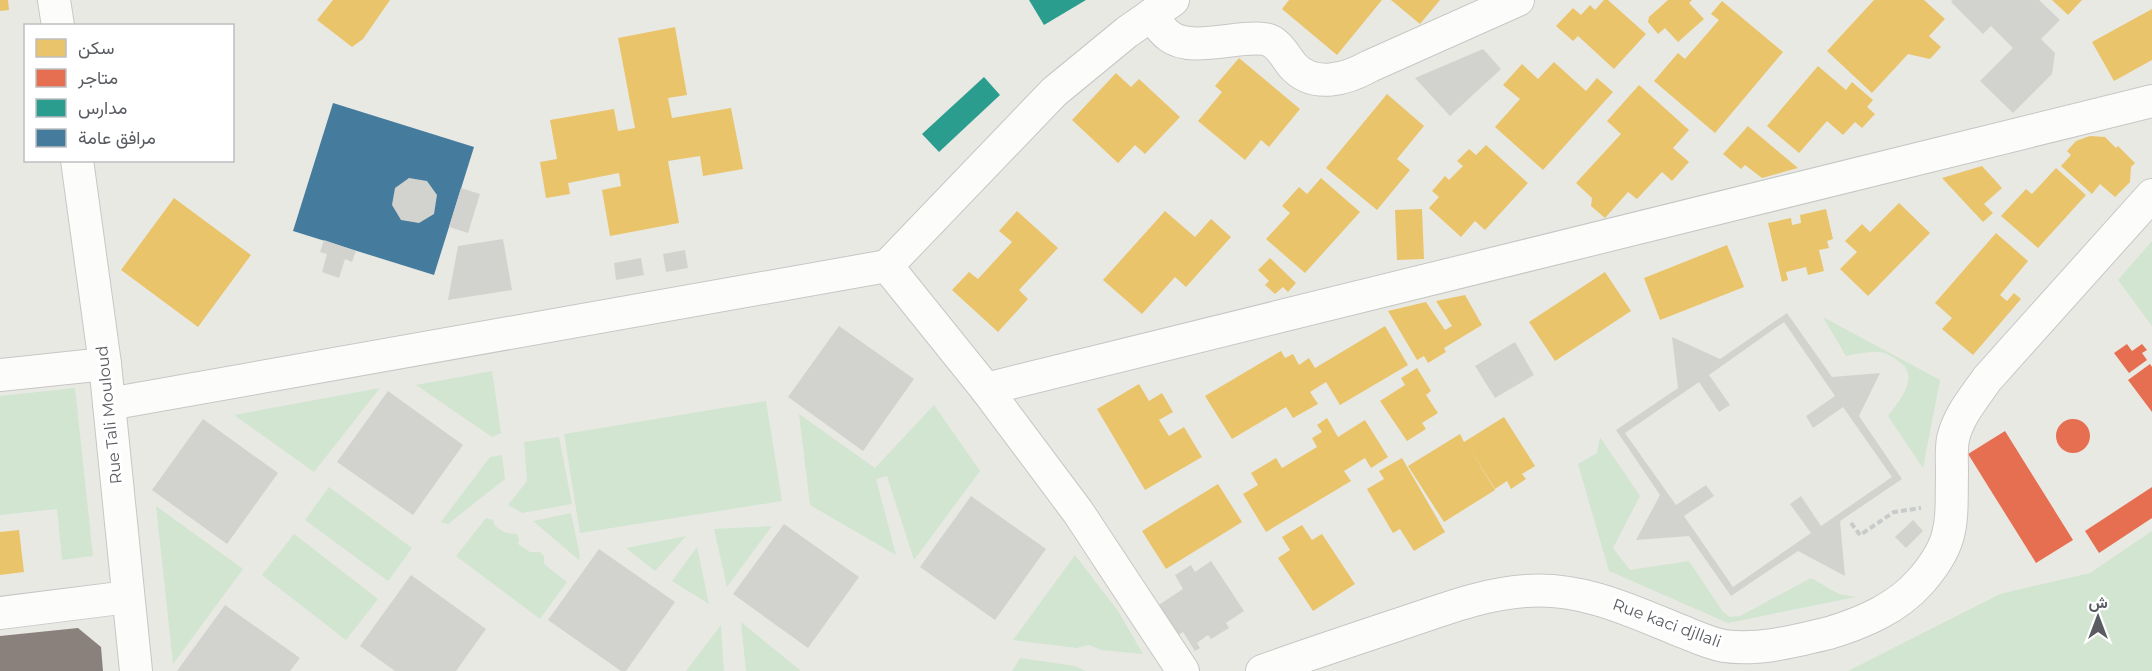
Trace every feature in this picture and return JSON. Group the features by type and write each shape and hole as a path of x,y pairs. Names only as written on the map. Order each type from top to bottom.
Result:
{"street":[{"path":"54,0 58,24"},
{"path":"109,404 887,266 1054,92 1127,32 1162,8 1169,37 1191,44 1266,39 1281,49 1294,68 1309,77 1331,80 1352,76 1518,0"},
{"path":"986,389 2152,101"},
{"name":"Rue Tali Mouloud","path":"76,162 105,363 136,671"},
{"name":"Rue kaci djllali","path":"1262,671 1477,598 1527,591 1568,593 1600,599 1724,646 1744,647 1794,642 1854,626 1882,612 1918,584 1936,562 1947,543 1951,523 1953,440 1958,422 1987,379 2152,195"},
{"path":"887,266 986,389 1078,512 1183,671"},
{"path":"0,375 105,363"},
{"path":"0,613 128,597"}],"path":[{"path":"1851,523 1860,535 1894,512 1952,502"}],"green space":[{"path":"2152,241 2152,326 2118,280"},
{"path":"1823,317 1940,380 1923,468 1888,416 1906,388 1908,373 1904,366 1891,356 1880,352 1846,356"},
{"path":"492,371 501,433 492,437 416,385"},
{"path":"75,388 93,556 62,560 57,509 0,515 0,396"},
{"path":"380,388 314,472 234,415"},
{"path":"766,401 782,501 580,533 564,434"},
{"path":"934,405 980,471 914,560 887,476 876,479 896,555 810,505 799,414 875,468"},
{"path":"559,437 572,504 522,513 508,505 527,481 524,442"},
{"path":"1600,437 1640,496 1613,548 1630,570 1689,561 1723,612 1730,617 1740,616 1811,578 1839,594 1856,597 1728,623 1609,571 1578,464 1597,453"},
{"path":"502,455 505,479 448,524 441,522 490,457"},
{"path":"329,487 412,548 388,581 305,520"},
{"path":"156,506 243,569 173,664"},
{"path":"571,513 580,556 579,560 533,521"},
{"path":"486,518 493,520 495,526 506,533 517,534 518,544 530,552 540,552 544,556 544,564 567,582 540,619 456,556"},
{"path":"772,526 727,587 714,529"},
{"path":"2152,531 2152,671 1848,671 2000,594 2090,573"},
{"path":"294,534 378,599 346,640 262,575"},
{"path":"686,536 655,571 626,548"},
{"path":"697,547 709,604 672,581"},
{"path":"1075,555 1118,611 1143,654 1101,650 1089,645 1077,648 1013,640"},
{"path":"741,622 801,671 746,671"},
{"path":"721,625 724,671 686,671"},
{"path":"1020,658 1075,666 1086,671 1012,671"}],"building: سكن":[{"path":"0,0 8,0 9,10 0,11"},
{"path":"333,0 390,0 363,39 352,47 317,20"},
{"path":"1289,0 1382,0 1337,55 1282,9"},
{"path":"1391,0 1440,0 1420,24"},
{"path":"1604,0 1608,0 1646,34 1614,69 1578,36 1573,41 1556,26 1573,8 1581,15 1590,5 1595,10"},
{"path":"1668,0 1692,0 1689,3 1704,19 1678,42 1665,28 1658,34 1648,22 1649,17"},
{"path":"1874,0 1924,0 1945,19 1929,36 1941,47 1930,59 1908,54 1872,93 1827,51"},
{"path":"2052,0 2082,0 2068,15"},
{"path":"1722,1 1783,52 1715,133 1654,81 1678,53 1685,59 1719,20 1711,14"},
{"path":"2152,9 2152,60 2114,81 2092,42"},
{"path":"675,27 687,95 668,98 672,118 731,108 743,169 703,176 700,156 668,161 679,223 610,236 602,190 621,186 619,173 568,183 570,194 546,198 540,162 557,159 550,120 614,109 618,131 635,128 618,38"},
{"path":"1239,58 1300,109 1269,147 1261,140 1245,160 1198,121 1222,92 1215,86"},
{"path":"1554,62 1586,91 1597,78 1613,92 1543,170 1495,127 1520,99 1503,85 1522,64 1538,79"},
{"path":"1818,66 1846,90 1852,82 1873,100 1867,107 1875,114 1862,128 1855,122 1843,135 1827,121 1799,153 1767,126"},
{"path":"1116,73 1131,87 1139,79 1180,117 1145,154 1135,145 1118,163 1072,120"},
{"path":"1639,85 1689,130 1673,148 1689,162 1672,181 1662,172 1637,199 1628,192 1605,218 1591,206 1592,198 1576,183 1621,134 1607,121"},
{"path":"1387,94 1424,126 1397,159 1410,170 1377,210 1326,168"},
{"path":"1748,126 1798,168 1762,178 1745,165 1741,169 1723,154"},
{"path":"2090,136 2105,137 2135,163 2131,167 2130,182 2115,197 2100,184 2092,194 2061,166 2071,155 2067,151 2076,141"},
{"path":"1486,145 1528,183 1485,230 1475,221 1461,237 1429,208 1439,197 1432,191 1445,176 1449,180 1463,166 1457,161 1469,149 1476,155"},
{"path":"1982,166 2002,188 1984,204 1993,213 1983,222 1942,178"},
{"path":"2056,168 2086,195 2038,248 2001,216 2026,189 2032,194"},
{"path":"1321,178 1360,212 1305,273 1266,239 1290,213 1282,206 1299,187 1307,194"},
{"path":"174,198 251,255 198,327 121,270"},
{"path":"1899,203 1930,233 1868,296 1840,269 1857,252 1845,241 1862,224 1870,232"},
{"path":"1422,209 1424,259 1397,260 1395,210"},
{"path":"1826,209 1833,239 1827,241 1829,248 1819,250 1824,271 1808,275 1806,267 1786,272 1788,280 1782,282 1768,223 1791,218 1792,225 1801,223 1800,215"},
{"path":"1017,211 1058,248 1019,290 1028,299 998,332 952,290 969,272 978,279 1012,242 999,231"},
{"path":"1165,211 1195,237 1211,219 1231,237 1186,287 1175,277 1142,314 1103,280"},
{"path":"1996,233 2028,261 2000,295 2007,301 2014,293 2021,299 1973,355 1942,329 1952,318 1935,303"},
{"path":"1727,245 1744,287 1660,320 1644,278"},
{"path":"1270,258 1296,283 1288,292 1283,287 1275,294 1265,285 1269,281 1258,270"},
{"path":"1605,272 1631,311 1555,361 1529,322"},
{"path":"1465,295 1482,325 1444,348 1446,352 1428,363 1424,356 1417,360 1388,311 1426,302 1445,330 1452,326 1436,301"},
{"path":"1385,326 1408,365 1340,405 1326,382 1310,392 1318,404 1293,418 1286,407 1232,439 1205,396 1281,351 1285,358 1293,354 1299,365 1309,358 1315,368"},
{"path":"1417,368 1431,391 1426,395 1438,413 1422,423 1426,429 1407,441 1380,401 1405,385 1401,378"},
{"path":"1139,384 1149,401 1162,393 1173,412 1159,420 1169,436 1184,427 1202,457 1145,490 1097,409"},
{"path":"1504,417 1535,466 1522,474 1526,479 1511,489 1507,481 1495,489 1467,444 1495,490 1444,522 1408,466 1460,434 1464,442"},
{"path":"1327,418 1338,437 1365,420 1388,457 1371,468 1365,458 1344,471 1351,481 1266,532 1243,494 1258,485 1251,473 1276,458 1282,468 1317,447 1312,438 1322,432 1317,425"},
{"path":"1402,458 1445,532 1414,551 1400,529 1393,533 1367,489 1384,479 1379,471"},
{"path":"1218,484 1242,522 1166,569 1142,531"},
{"path":"1302,525 1312,540 1322,534 1355,584 1313,611 1278,558 1290,550 1282,537"},
{"path":"19,530 24,572 0,575 0,532"}],"building: متاجر":[{"path":"2127,344 2132,351 2142,344 2147,350 2142,353 2147,360 2129,373 2114,353"},
{"path":"2150,364 2152,367 2152,412 2128,380"},
{"path":"2073,419 2085,424 2090,436 2085,448 2073,453 2061,448 2056,436 2061,424"},
{"path":"2005,431 2073,540 2036,563 1968,454"},
{"path":"2152,487 2152,518 2099,553 2085,531"}],"building: مدارس":[{"path":"1029,0 1086,0 1044,25"},
{"path":"984,77 1000,95 939,152 922,134"}],"building: مرافق عامة":[{"path":"333,103 474,147 434,275 293,231"}],"building: صناعة":[{"path":"78,628 101,647 103,671 0,671 0,636"}],"building: أخرى":[{"path":"1953,0 2039,0 2060,20 2041,39 2055,53 2052,74 2013,113 1980,81 2013,48 1991,26 1983,34 1951,2"},
{"path":"1483,49 1501,69 1450,116 1415,78"},
{"path":"409,178 427,181 437,195 434,214 419,223 401,220 392,205 395,188"},
{"path":"461,188 480,194 468,233 449,227"},
{"path":"503,239 512,290 448,300 458,246"},
{"path":"324,240 356,251 352,262 345,259 339,278 322,272 327,254 320,252"},
{"path":"685,250 688,268 666,272 663,254"},
{"path":"641,258 644,275 616,280 614,263"},
{"path":"1787,313 1832,377 1880,373 1859,416 1902,479 1840,521 1845,576 1798,551 1731,596 1689,536 1636,540 1660,495 1616,430 1678,388 1672,337 1720,359","holes":["1784,322 1835,396 1806,416 1813,428 1843,407 1892,477 1821,526 1801,496 1790,504 1811,533 1733,587 1684,516 1714,496 1706,485 1676,505 1625,433 1699,382 1719,412 1730,405 1709,375"]},
{"path":"839,326 914,379 863,451 788,397"},
{"path":"1515,342 1534,375 1495,398 1475,366"},
{"path":"388,391 463,445 413,515 337,462"},
{"path":"203,419 278,473 227,544 152,490"},
{"path":"971,496 1046,549 995,620 920,567"},
{"path":"1913,520 1923,531 1906,548 1895,537"},
{"path":"784,524 859,577 808,648 733,594"},
{"path":"599,549 675,602 626,671 621,671 548,620"},
{"path":"1211,561 1244,611 1226,623 1229,628 1211,639 1208,635 1197,643 1200,648 1195,651 1183,632 1177,636 1157,606 1183,589 1175,575 1191,565 1195,572"},
{"path":"411,575 486,629 456,671 395,671 360,646"},
{"path":"225,605 300,658 290,671 177,671"}]}
